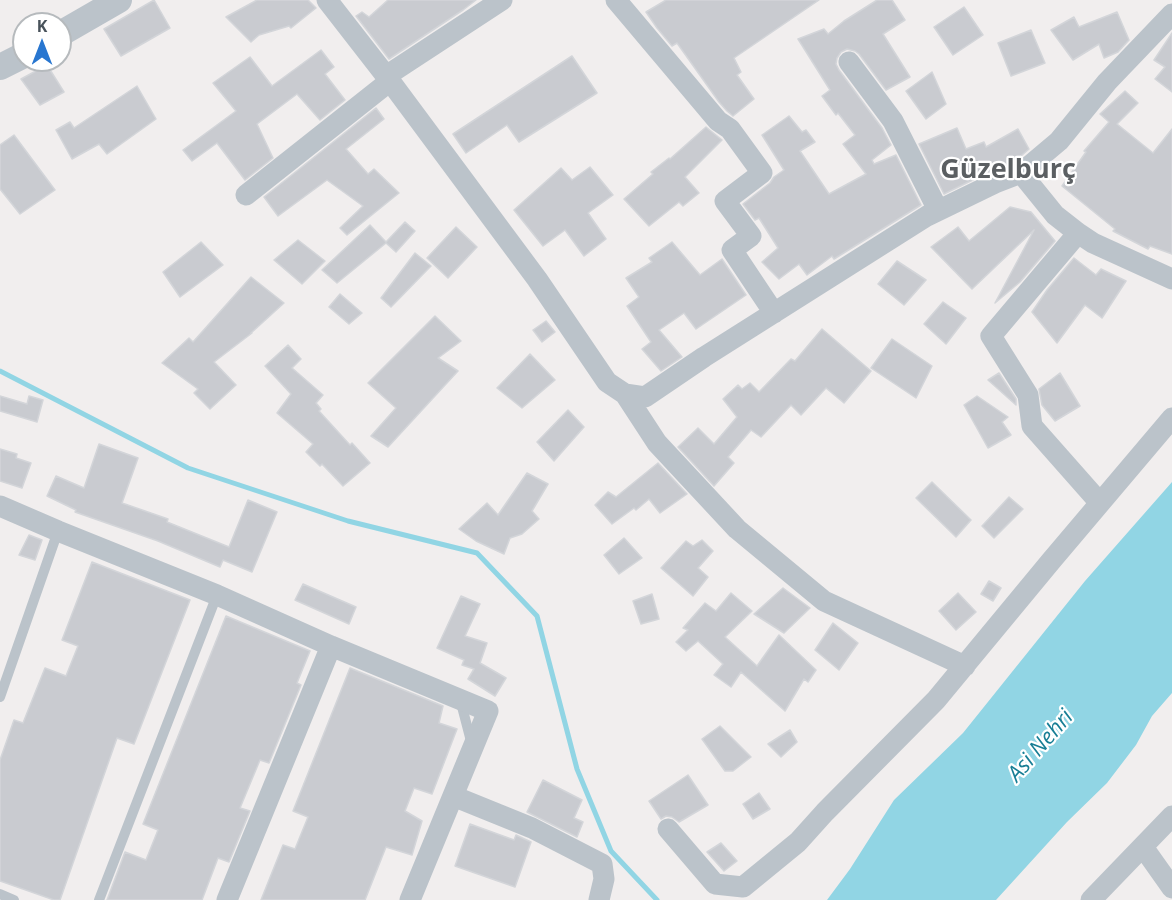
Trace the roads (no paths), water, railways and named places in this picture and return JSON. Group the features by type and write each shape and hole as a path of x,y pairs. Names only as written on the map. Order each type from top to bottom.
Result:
{"street":[{"path":"72,27 119,0"},
{"path":"327,0 537,279 607,382 625,394 657,443 737,529 824,601 965,666"},
{"path":"246,195 388,79 502,0"},
{"path":"616,0 718,121 730,129 762,173 725,201 752,236 732,250 774,313"},
{"path":"625,394 645,397 917,222 995,183 1021,174 1059,141 1107,82 1169,17 1158,0"},
{"path":"849,62 893,121 938,210"},
{"path":"1021,174 1054,215 1078,233 1093,243 1172,279"},
{"path":"1078,233 991,336 1028,395 1032,426 1100,503"},
{"path":"668,829 715,884 743,887 798,842 936,700 1172,418"},
{"path":"0,506 217,595 331,646 488,711 410,900"},
{"path":"227,900 331,646"},
{"path":"453,796 532,828 602,864 604,879 599,900"},
{"path":"1091,900 1172,816"},
{"path":"1143,847 1172,888"}],"lane":[{"path":"0,697 58,531"},
{"path":"99,900 217,595"},
{"path":"0,894 14,900"}],"water":[{"name":"Asi Nehri","path":"1172,482 1172,693 1152,716 1136,745 1107,783 1067,822 996,900 827,900 850,869 894,800 963,733 1085,581"}],"waterway":[{"path":"0,371 188,468 348,521 477,553 537,616 577,769 611,851 657,900"}],"district":[{"name":"Güzelburç","path":"1008,170"}]}
